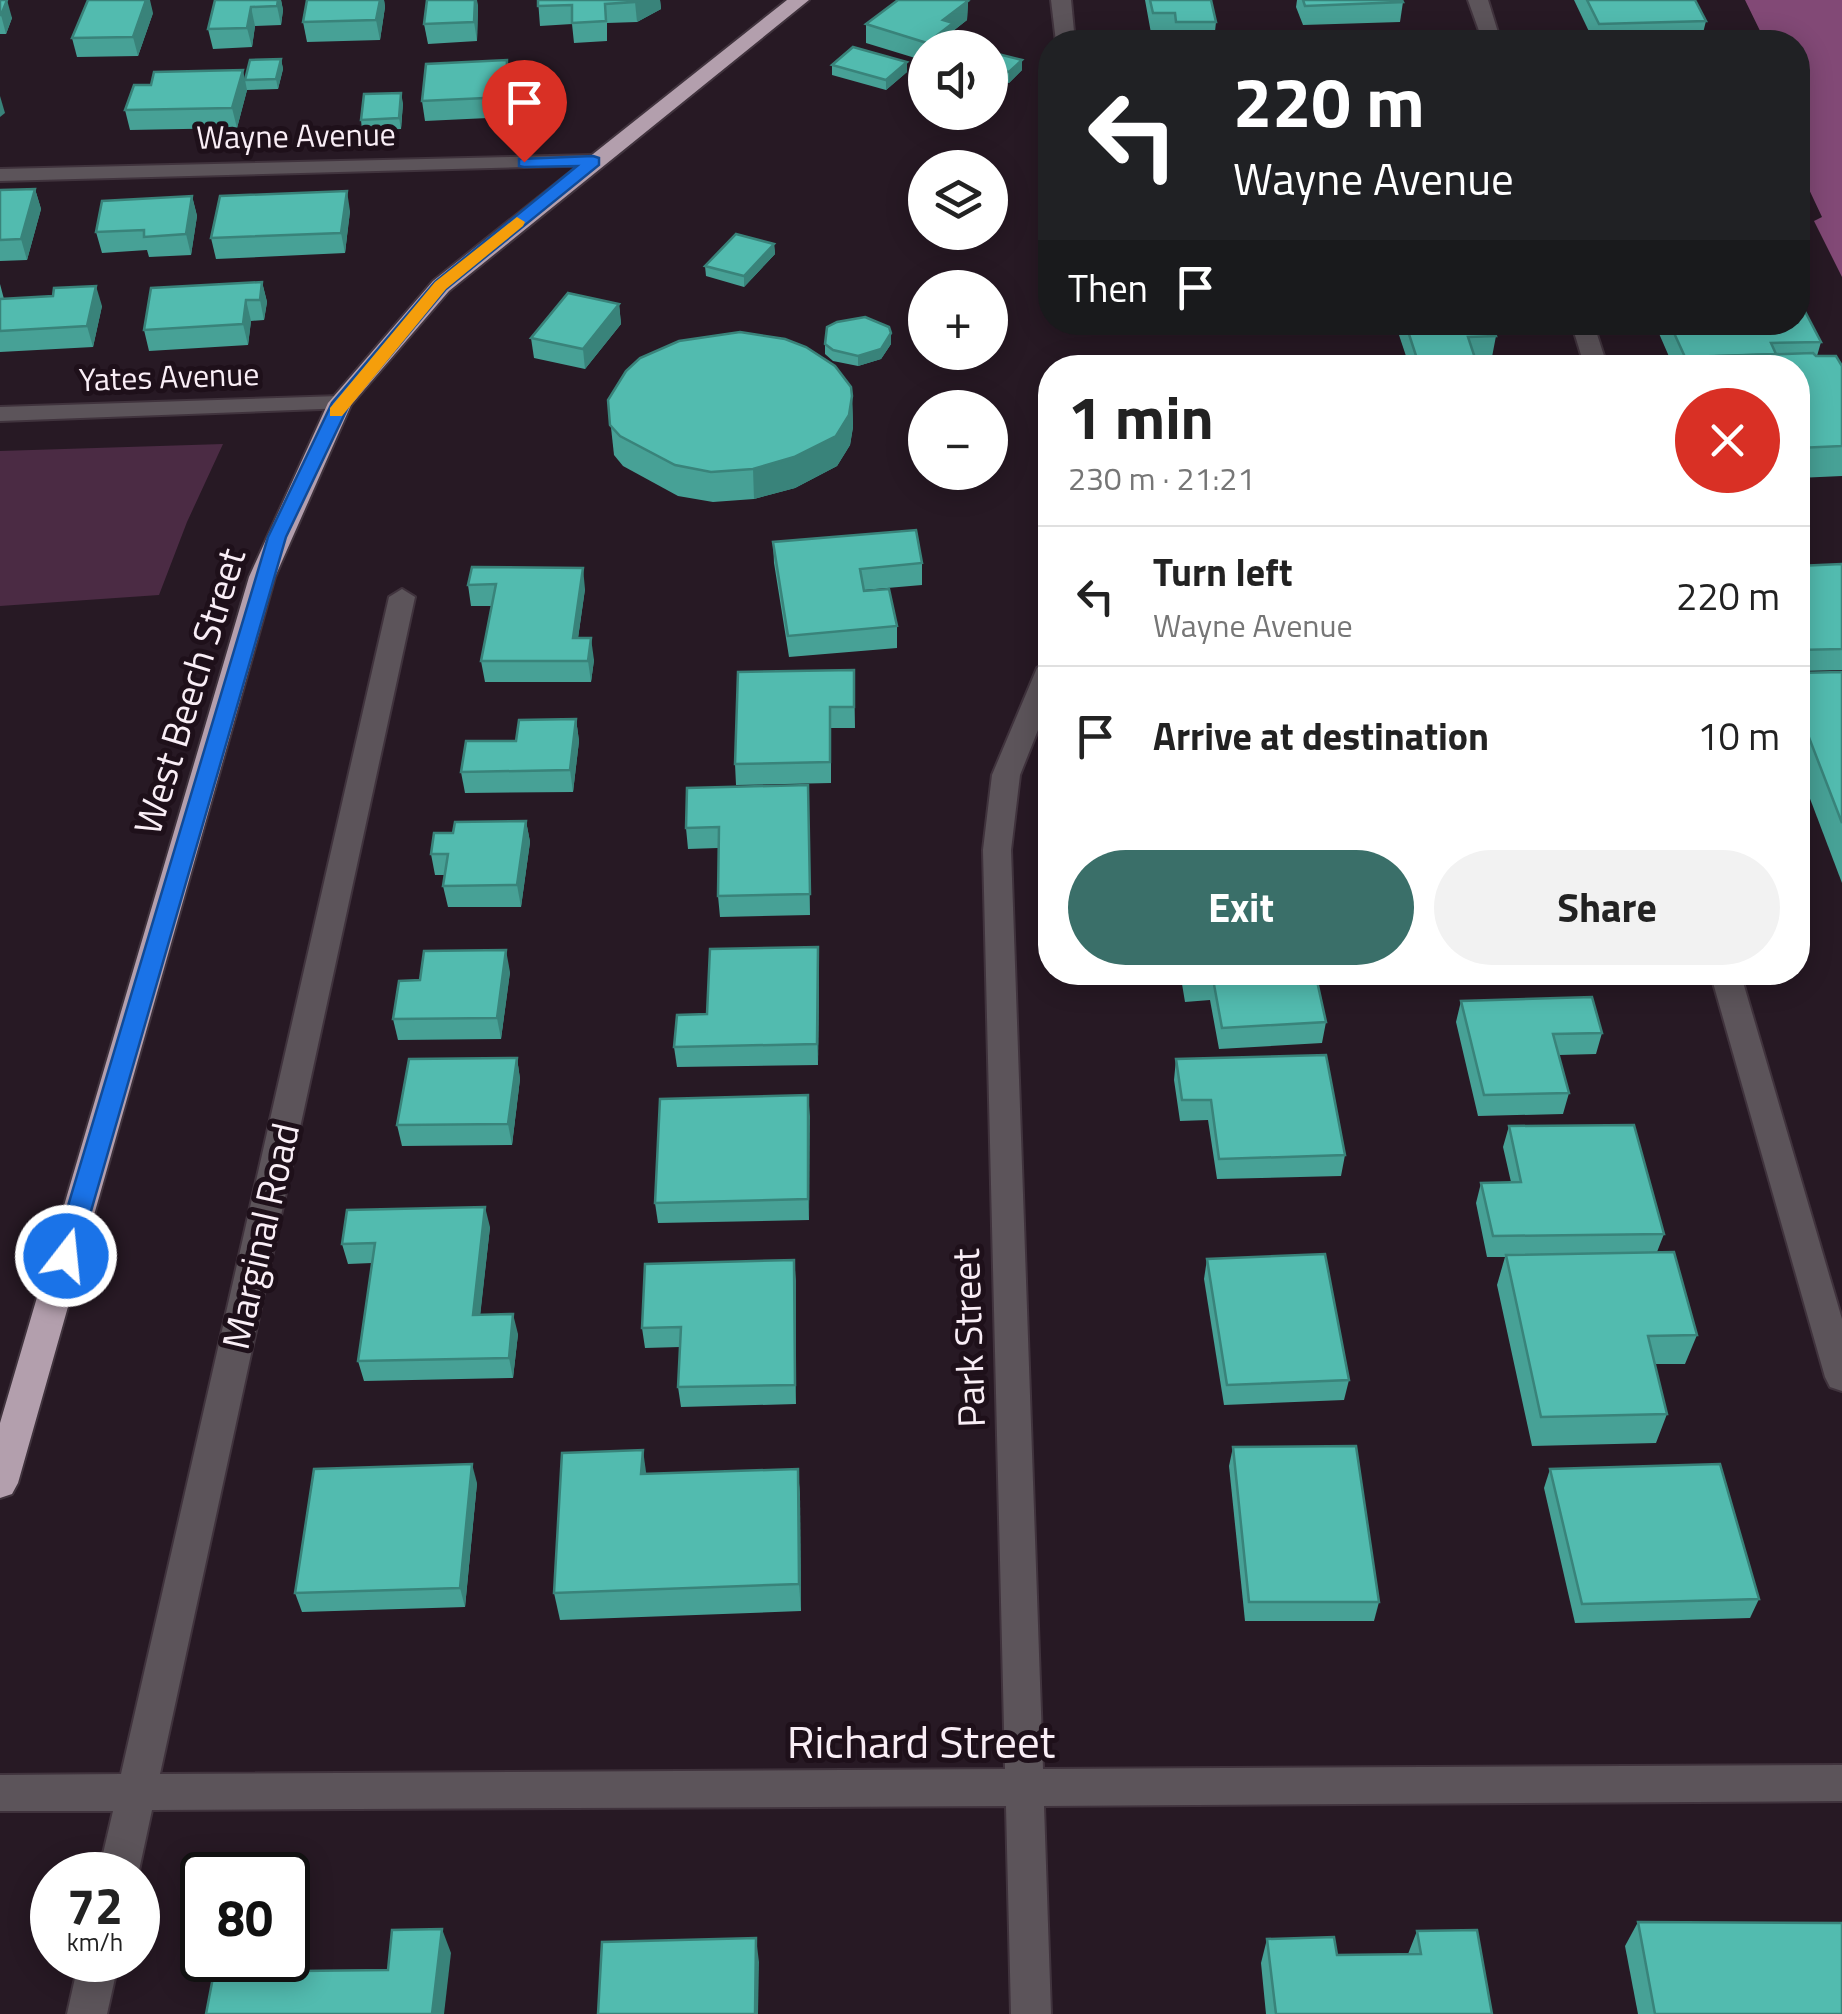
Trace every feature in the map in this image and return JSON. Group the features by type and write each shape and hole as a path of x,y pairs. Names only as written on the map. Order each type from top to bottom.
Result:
{"highway":[{"name":"West Beech Street","path":"0,1483 262,577 340,403 440,286 800,0"}],"street":[{"path":"1061,0 1065,30"},
{"path":"1478,0 1488,30"},
{"name":"Wayne Avenue","path":"0,175 593,161"},
{"path":"266,197 272,168"},
{"name":"Yates Avenue","path":"0,414 340,403"},
{"name":"Marginal Road","path":"123,1852 402,598"},
{"name":"Park Street","path":"1031,2014 997,850 1006,775 1038,697"},
{"path":"1730,985 1842,1377"},
{"name":"Richard Street","path":"0,1794 1842,1783"},
{"path":"88,2014 95,1982"}],"shaded area":[{"path":"1745,0 1842,0 1842,277 1814,221 1822,217 1810,192 1810,30 1760,30"},
{"path":"223,444 159,595 0,606 0,451"}],"building":[{"path":"88,0 146,0 133,37 72,38"},
{"path":"215,0 278,0 277,6 251,7 247,28 208,29"},
{"path":"307,0 380,0 376,20 303,22"},
{"path":"427,0 475,0 474,22 424,24"},
{"path":"538,0 639,0 605,4 606,21 572,23 572,5 538,6"},
{"path":"898,0 968,1 943,20 953,23 944,30 908,30 908,37 866,24"},
{"path":"1150,0 1211,0 1216,22 1176,22 1175,13 1153,13"},
{"path":"1303,0 1402,0 1403,2 1305,6"},
{"path":"1587,0 1695,0 1706,21 1599,24"},
{"path":"853,47 907,62 886,80 832,65"},
{"path":"1008,56 1022,60 1009,72"},
{"path":"281,59 276,79 245,80 250,60"},
{"path":"507,60 506,97 422,101 426,64"},
{"path":"243,70 232,108 125,110 134,85 151,85 154,72"},
{"path":"401,93 399,118 361,120 364,94"},
{"path":"35,189 21,239 0,240 0,190"},
{"path":"347,191 341,233 211,238 220,196"},
{"path":"192,196 186,234 144,237 144,230 96,232 102,201"},
{"path":"736,234 774,244 744,276 705,266"},
{"path":"262,282 260,300 246,300 243,324 144,330 151,288"},
{"path":"96,286 87,326 0,331 0,299 53,296 54,288"},
{"path":"568,293 619,304 583,349 531,338"},
{"path":"865,317 889,327 891,333 881,349 858,356 825,344 827,327"},
{"path":"1810,321 1821,342 1771,343 1776,354 1684,355 1675,335 1810,335"},
{"path":"740,332 785,339 835,366 851,387 852,396 849,415 836,436 794,457 753,469 711,472 675,465 620,436 610,425 608,400 626,371 640,358 679,341"},
{"path":"1409,335 1496,336 1468,337 1474,355 1416,355"},
{"path":"1813,353 1836,356 1842,366 1842,446 1810,447 1810,355 1754,355"},
{"path":"916,530 922,563 860,569 864,591 889,589 897,626 788,636 773,542"},
{"path":"1842,564 1842,649 1810,650 1810,565"},
{"path":"472,567 583,568 573,638 591,638 588,661 481,661 496,584 468,585"},
{"path":"854,670 854,707 830,707 830,762 735,764 738,672"},
{"path":"1842,672 1842,823 1810,740 1810,673"},
{"path":"576,719 570,770 461,772 466,741 516,741 519,720"},
{"path":"808,785 810,894 718,896 719,827 686,828 687,788"},
{"path":"526,821 517,885 443,886 448,854 431,854 434,833 453,833 455,822"},
{"path":"818,947 817,1044 674,1047 677,1015 707,1014 710,949"},
{"path":"506,950 497,1018 393,1019 399,981 420,980 424,951"},
{"path":"1214,985 1318,985 1326,1022 1222,1028"},
{"path":"1592,997 1602,1033 1553,1034 1569,1093 1484,1095 1461,1001"},
{"path":"1326,1055 1345,1155 1219,1159 1211,1100 1182,1100 1176,1059"},
{"path":"517,1058 508,1124 397,1125 409,1059"},
{"path":"808,1095 808,1199 655,1203 660,1099"},
{"path":"1634,1125 1664,1234 1493,1236 1481,1183 1521,1182 1509,1126"},
{"path":"485,1207 473,1315 513,1314 509,1358 358,1361 375,1243 342,1244 347,1210"},
{"path":"1674,1252 1697,1335 1648,1336 1667,1414 1541,1417 1506,1255"},
{"path":"1325,1254 1349,1380 1227,1385 1207,1259"},
{"path":"794,1260 795,1385 678,1387 681,1327 642,1328 645,1264"},
{"path":"1356,1446 1379,1602 1249,1602 1233,1447"},
{"path":"643,1450 641,1474 798,1469 799,1584 554,1593 562,1453"},
{"path":"472,1464 460,1588 295,1593 314,1469"},
{"path":"1720,1464 1759,1599 1582,1604 1550,1469"},
{"path":"1638,1922 1842,1923 1842,2014 1655,2014"},
{"path":"442,1929 432,2014 206,2014 212,1982 310,1982 310,1971 388,1970 392,1930"},
{"path":"1477,1930 1492,2014 1276,2014 1267,1939 1334,1937 1337,1955 1421,1954 1417,1931"},
{"path":"756,1938 755,2014 598,2014 602,1942"}],"slow traffic":[{"path":"336,412 440,286 517,222"}],"route":[{"path":"66,1256 262,577 277,537 340,403 413,316 440,286 593,161 524,162"}]}
